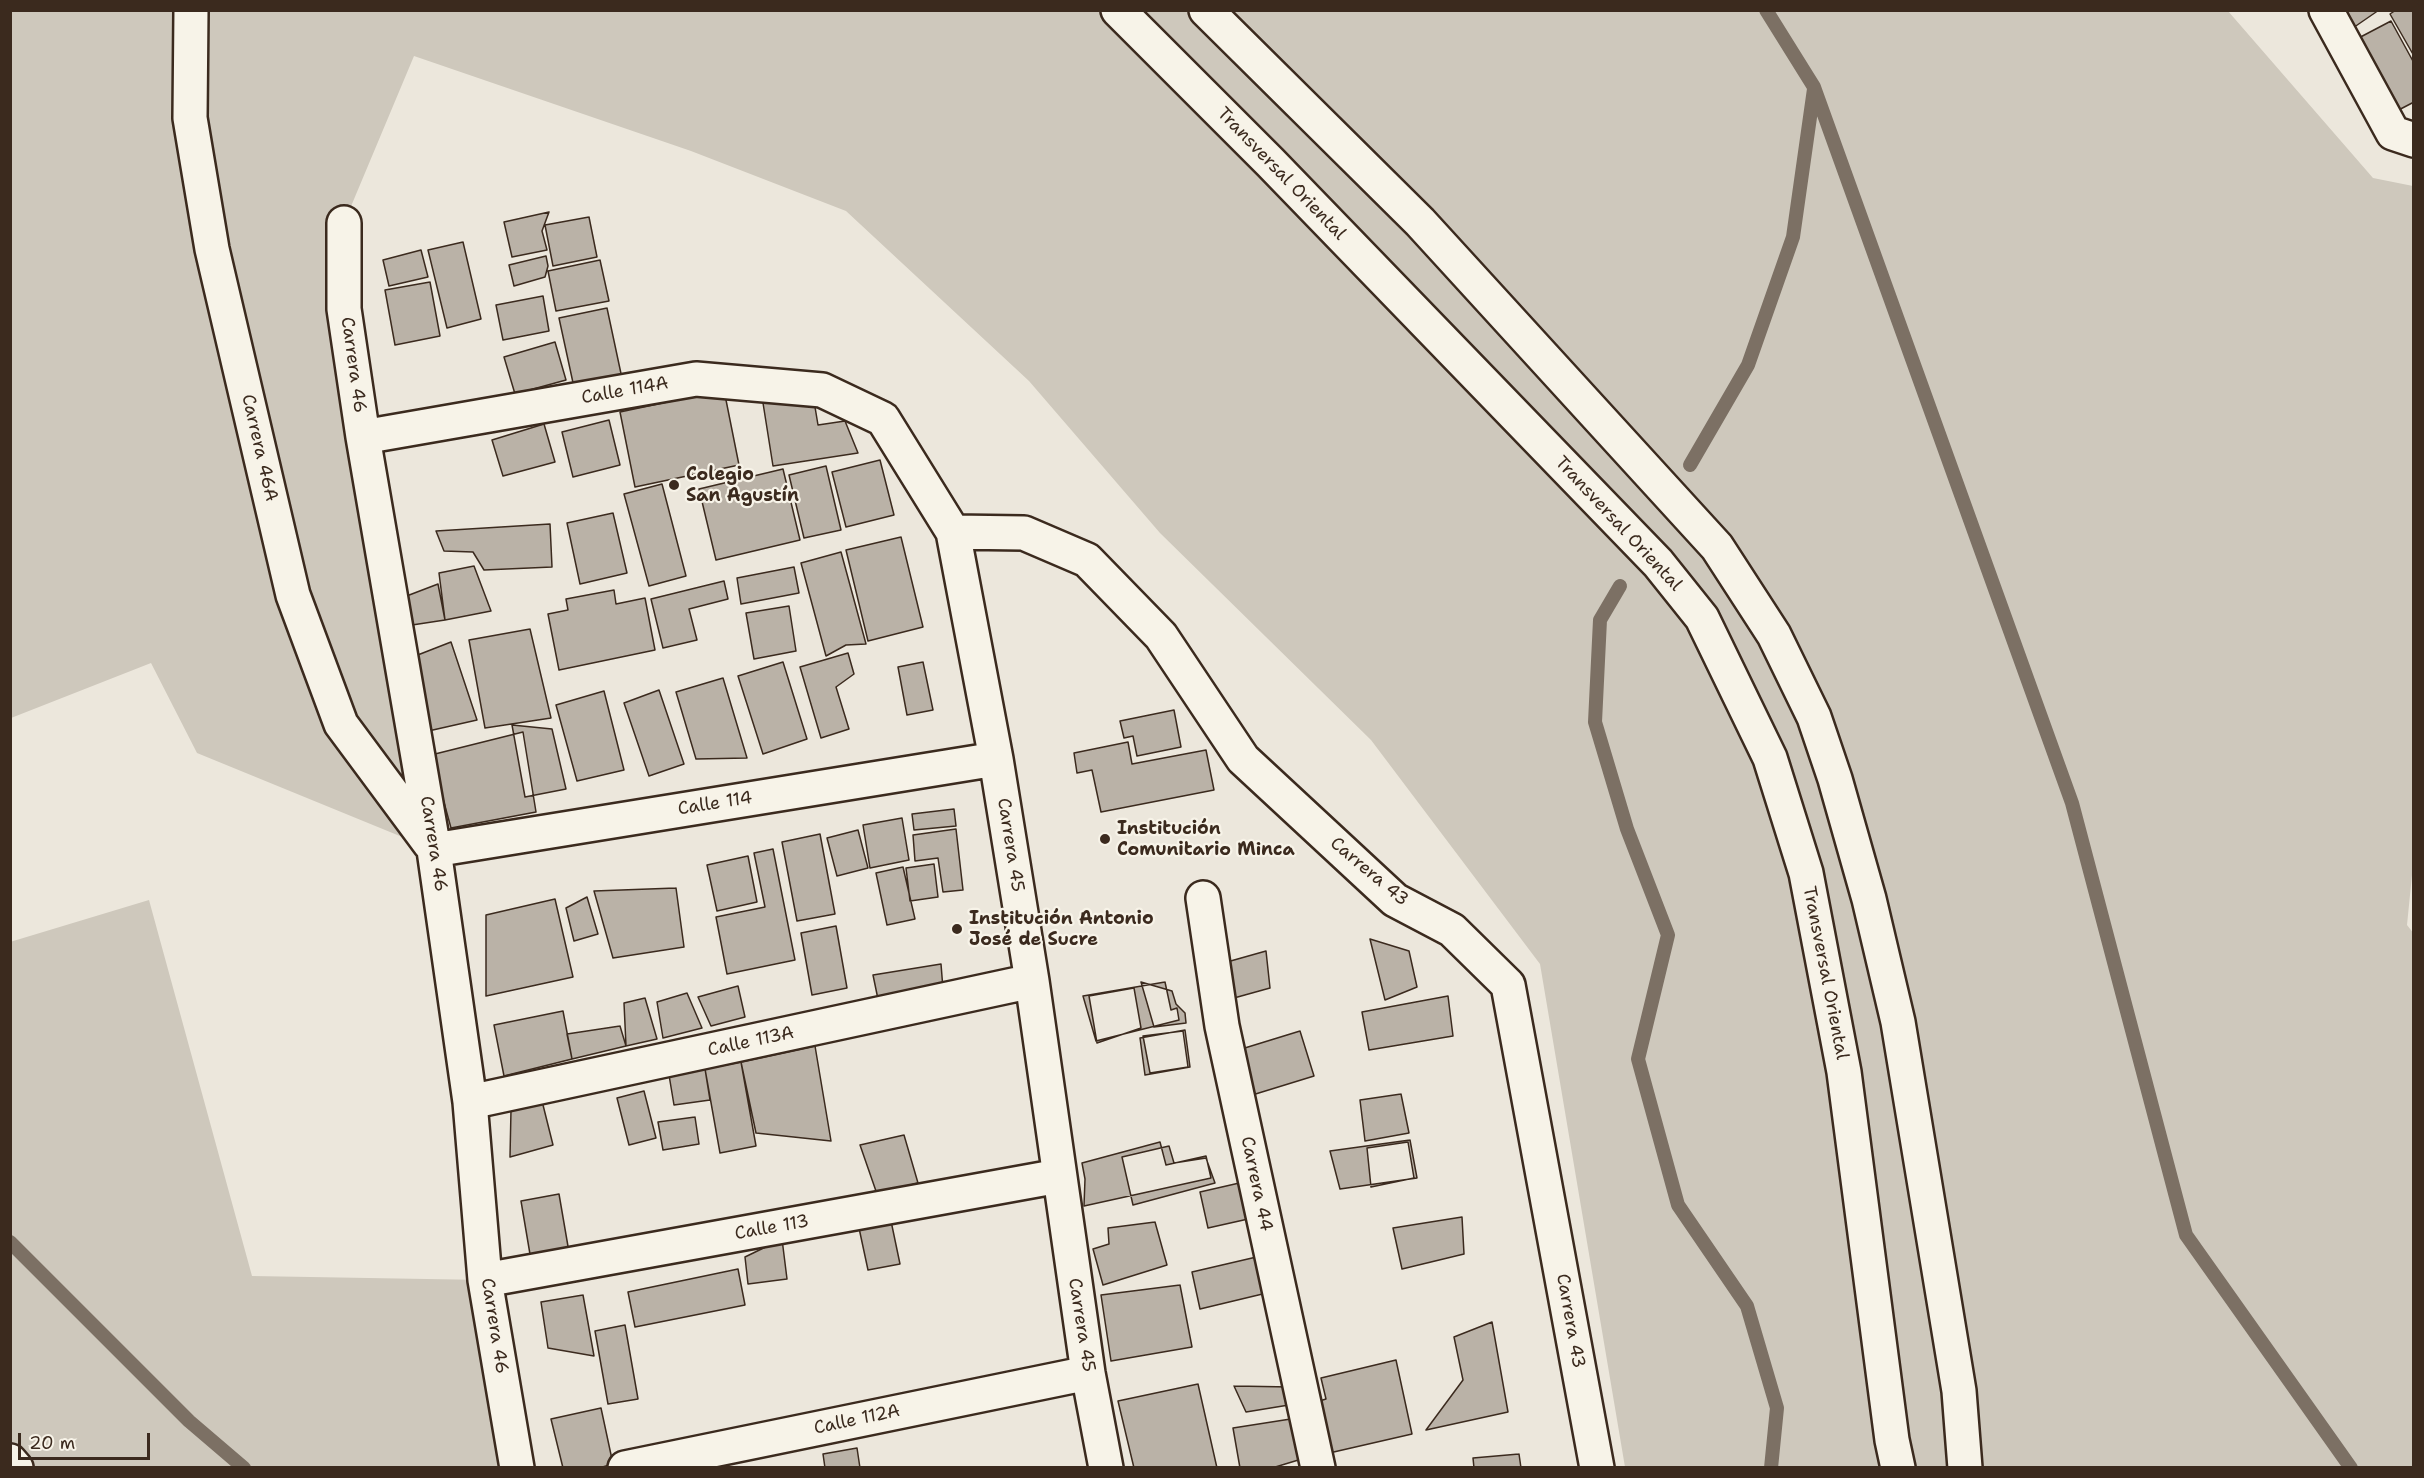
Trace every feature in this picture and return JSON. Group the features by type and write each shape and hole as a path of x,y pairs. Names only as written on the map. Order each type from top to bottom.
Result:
{"street":[{"name":"Carrera 46A","path":"191,10 190,118 212,249 293,595 340,724 435,850"},
{"name":"Transversal Oriental","path":"1118,10 1270,162 1658,563 1702,618 1770,758 1806,873 1844,1072 1892,1440 1898,1467"},
{"path":"1206,10 1420,222 1717,547 1774,635 1814,717 1835,779 1869,899 1898,1022 1959,1391 1965,1467"},
{"path":"2326,10 2403,136"},
{"name":"Carrera 46","path":"344,223 344,309 363,437 435,850 470,1102 485,1280 517,1467"},
{"name":"Calle 114A","path":"363,437 696,379 822,390 883,419"},
{"name":"Carrera 45","path":"883,419 953,532 996,759 1032,981 1088,1372 1106,1467"},
{"name":"Carrera 43","path":"953,532 1024,533 1087,560 1161,636 1243,759 1395,900 1452,930 1508,985 1597,1467"},
{"name":"Calle 114","path":"435,850 996,759"},
{"name":"Carrera 44","path":"1203,898 1222,1026 1318,1467"},
{"name":"Calle 113A","path":"470,1102 1032,981"},
{"name":"Calle 113","path":"485,1280 1059,1176"},
{"name":"Calle 112A","path":"625,1467 1088,1372"},
{"path":"10,1461 16,1467"}],"shaded area":[{"path":"11,11 2228,11 2373,178 2413,186 2414,855 2407,925 2414,934 2413,1467 1625,1467 1540,964 1371,740 1160,533 1029,381 846,211 691,151 414,56 344,223 434,850 197,753 151,663 11,718"},
{"path":"149,900 252,1276 485,1280 517,1467 30,1468 11,1450 10,942"}],"building":[{"path":"2338,10 2379,10 2350,30"},
{"path":"2396,10 2414,10 2414,56 2390,14"},
{"path":"2391,21 2414,63 2414,102 2389,115 2351,42"},
{"path":"549,212 542,231 547,250 512,257 504,222"},
{"path":"589,217 597,257 553,266 545,225"},
{"path":"463,242 481,319 447,328 428,250"},
{"path":"421,250 428,277 389,286 383,260"},
{"path":"546,256 548,266 545,277 514,286 509,265"},
{"path":"600,260 609,301 556,311 548,271"},
{"path":"430,282 440,336 395,345 385,290"},
{"path":"543,296 549,331 503,340 496,305"},
{"path":"607,308 623,383 575,392 559,318"},
{"path":"555,342 566,380 515,394 504,357"},
{"path":"724,390 739,465 635,487 620,412"},
{"path":"813,395 818,425 845,421 858,453 773,466 763,403"},
{"path":"609,420 620,465 573,477 562,432"},
{"path":"544,424 555,462 503,476 492,440"},
{"path":"880,460 894,515 846,527 832,472"},
{"path":"826,466 841,530 804,538 789,475"},
{"path":"783,469 800,540 716,560 699,489"},
{"path":"662,484 686,576 649,586 624,494"},
{"path":"613,513 627,573 580,584 567,523"},
{"path":"550,524 552,567 484,570 473,552 444,551 436,531"},
{"path":"901,537 923,627 868,641 846,550"},
{"path":"841,552 866,644 846,645 826,656 801,563"},
{"path":"474,566 491,611 445,620 439,573"},
{"path":"794,567 799,593 741,604 737,578"},
{"path":"724,581 728,599 689,609 697,640 663,648 651,599"},
{"path":"438,584 445,620 412,625 404,597"},
{"path":"614,590 616,604 645,598 655,650 559,670 548,614 568,610 566,599"},
{"path":"789,606 796,651 754,659 746,613"},
{"path":"530,629 551,718 485,728 469,640"},
{"path":"451,642 477,720 424,732 410,658"},
{"path":"848,653 854,674 836,687 849,729 821,738 800,667"},
{"path":"783,662 807,739 763,754 738,676"},
{"path":"923,662 933,710 907,715 898,667"},
{"path":"723,678 747,758 696,759 676,692"},
{"path":"659,690 684,764 649,776 624,703"},
{"path":"604,691 624,770 577,781 556,705"},
{"path":"1174,710 1181,747 1137,756 1133,736 1124,738 1120,721"},
{"path":"512,725 552,729 566,789 525,797"},
{"path":"523,732 536,812 451,828 431,755"},
{"path":"1128,742 1132,764 1206,750 1214,790 1101,812 1092,770 1077,773 1074,753"},
{"path":"954,809 956,826 914,830 912,814"},
{"path":"902,818 909,860 870,868 863,825"},
{"path":"956,829 963,890 943,892 938,858 915,861 913,835"},
{"path":"858,830 868,868 837,876 827,838"},
{"path":"820,834 835,914 797,921 782,842"},
{"path":"773,849 795,960 727,974 716,917 765,907 754,853"},
{"path":"748,856 757,902 717,911 707,865"},
{"path":"934,864 938,897 910,901 906,868"},
{"path":"903,867 915,919 887,925 876,873"},
{"path":"676,888 684,947 613,958 594,891"},
{"path":"587,897 598,934 574,941 566,908"},
{"path":"555,899 573,977 486,996 486,915"},
{"path":"836,926 847,988 812,995 801,933"},
{"path":"1370,939 1409,951 1417,987 1385,1000"},
{"path":"1266,951 1270,988 1234,998 1227,962"},
{"path":"941,964 943,989 879,1004 873,975"},
{"path":"1141,982 1172,991 1176,1004 1185,1013 1186,1023 1154,1027"},
{"path":"1165,982 1171,1010 1177,1008 1179,1020 1096,1041 1083,996"},
{"path":"738,986 745,1017 711,1026 698,997"},
{"path":"1134,988 1141,1028 1097,1043 1089,996"},
{"path":"687,993 702,1028 663,1038 657,1002"},
{"path":"1448,996 1453,1036 1369,1050 1362,1012"},
{"path":"645,998 657,1039 626,1046 624,1003"},
{"path":"563,1011 572,1059 504,1076 494,1025"},
{"path":"620,1026 626,1046 572,1059 567,1034"},
{"path":"1185,1030 1190,1067 1145,1075 1140,1038"},
{"path":"1183,1031 1188,1067 1150,1073 1143,1036"},
{"path":"1300,1031 1314,1076 1249,1096 1235,1051"},
{"path":"815,1046 831,1141 756,1133 741,1062"},
{"path":"741,1062 756,1146 720,1153 705,1069"},
{"path":"705,1069 710,1100 674,1105 669,1075"},
{"path":"644,1091 656,1138 629,1145 617,1098"},
{"path":"1401,1094 1409,1133 1365,1141 1360,1100"},
{"path":"542,1101 553,1145 510,1157 511,1110"},
{"path":"695,1117 699,1144 663,1150 658,1122"},
{"path":"904,1135 918,1183 877,1194 860,1145"},
{"path":"1410,1140 1417,1178 1340,1189 1330,1151"},
{"path":"1160,1142 1166,1165 1206,1156 1211,1178 1084,1206 1085,1179 1082,1163"},
{"path":"1408,1142 1414,1178 1371,1187 1367,1148"},
{"path":"1169,1146 1174,1163 1206,1158 1215,1183 1133,1205 1122,1157"},
{"path":"1248,1181 1257,1217 1208,1228 1200,1192"},
{"path":"559,1194 570,1258 532,1266 521,1201"},
{"path":"1462,1217 1464,1254 1402,1269 1393,1228"},
{"path":"891,1221 900,1264 868,1270 859,1228"},
{"path":"1155,1222 1167,1265 1103,1285 1093,1249 1109,1244 1108,1228"},
{"path":"782,1239 787,1279 748,1284 745,1257"},
{"path":"1265,1255 1275,1291 1200,1309 1192,1272"},
{"path":"738,1269 745,1305 635,1327 628,1292"},
{"path":"1180,1285 1192,1347 1111,1361 1101,1295"},
{"path":"583,1295 594,1356 548,1348 541,1302"},
{"path":"1492,1322 1508,1412 1426,1430 1463,1380 1454,1337"},
{"path":"625,1325 638,1399 608,1404 595,1331"},
{"path":"1396,1360 1412,1434 1325,1454 1313,1403 1326,1399 1321,1378"},
{"path":"1198,1384 1217,1468 1134,1468 1118,1401"},
{"path":"1234,1386 1291,1387 1295,1404 1246,1412"},
{"path":"601,1408 613,1464 599,1468 563,1468 551,1419"},
{"path":"1297,1418 1305,1458 1272,1468 1240,1468 1233,1428"},
{"path":"857,1448 860,1468 825,1468 823,1454"},
{"path":"1519,1454 1521,1468 1474,1468 1473,1458"}],"waterway":[{"path":"1766,10 1814,87 2072,803 2186,1235 2351,1468"},
{"path":"1690,465 1748,365 1793,237 1814,89"},
{"path":"1620,586 1600,620 1595,722 1627,829 1668,935 1638,1059 1678,1205 1747,1306 1777,1408 1771,1468"},
{"path":"10,1242 189,1421 244,1468"}],"place":[{"name":"Colegio San Agustín","path":"674,485"},
{"name":"Institución Comunitario Minca","path":"1105,839"},
{"name":"Institución Antonio José de Sucre","path":"957,929"}]}
